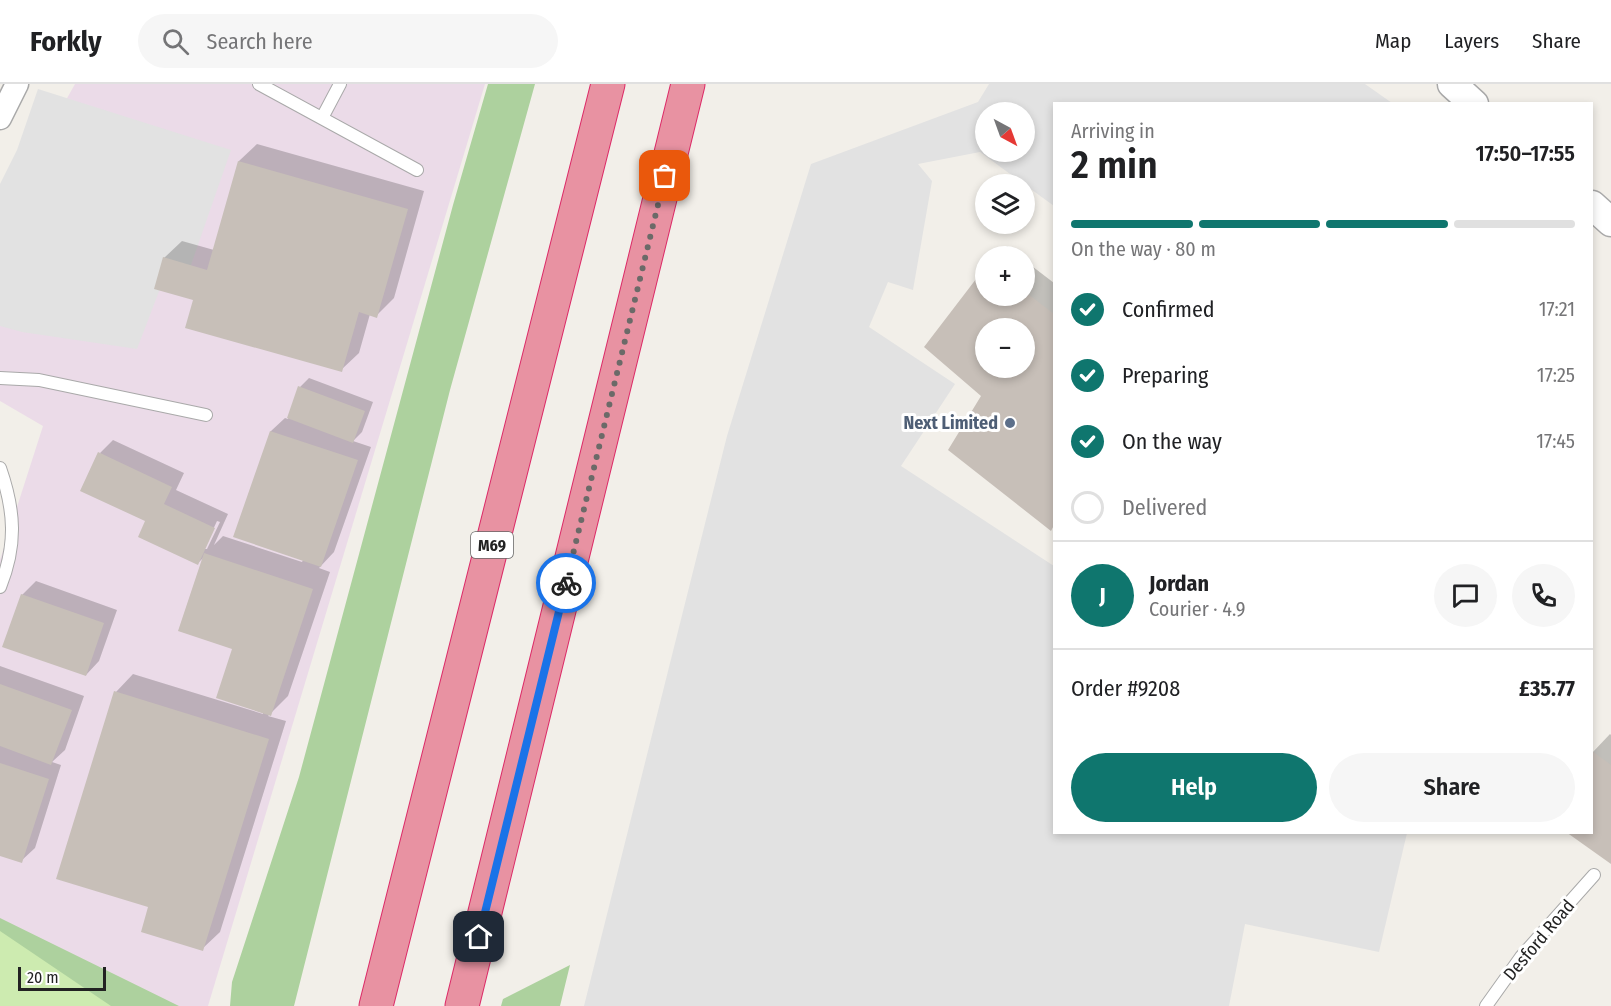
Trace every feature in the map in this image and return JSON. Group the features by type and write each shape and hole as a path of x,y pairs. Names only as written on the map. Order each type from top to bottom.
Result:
{"highway":[{"name":"M69","path":"376,1006 608,84"},
{"path":"462,1006 688,84"}],"street":[{"path":"0,118 17,84"},
{"path":"1452,84 1472,102"},
{"path":"1593,206 1611,222"}],"lane":[{"path":"259,84 417,170"},
{"path":"322,118 340,84"},
{"path":"0,378 39,380 206,415"},
{"path":"0,468 11,505 12,545 0,587"},
{"name":"Desford Road","path":"1486,1006 1521,957 1594,875"}],"shaded area":[{"path":"75,84 485,84 208,1006 117,1006 0,920 0,560 43,426 0,401 0,218"},
{"path":"989,84 1365,84 1391,102 1053,102 1053,205 1035,192 1035,174 1010,174 994,162 1035,162 1035,102 978,102"},
{"path":"38,89 231,150 184,285 163,281 137,349 22,332 0,326 0,184 17,150"},
{"path":"975,103 975,153 918,164 932,181 913,290 888,282 869,327 955,384 901,466 1053,565 1053,834 1407,834 1379,952 1245,924 1229,1006 584,1006 727,436 811,164"}],"green space":[{"path":"488,84 535,84 450,390 294,1006 230,1006 232,982 299,777 453,205"},
{"path":"0,918 179,1006 111,1006 0,931"},
{"path":"0,920 117,1006 0,1006"},
{"path":"570,965 560,1006 501,1006 503,999"}],"building":[{"path":"238,161 408,209 377,318 359,312 342,372 185,328 193,300 154,289 163,257 207,270"},
{"name":"Next Limited","path":"975,280 975,306 1035,306 1035,299 1053,313 1053,527 1051,531 948,450 981,396 924,347"},
{"path":"298,386 365,411 353,443 287,418"},
{"path":"270,431 358,460 321,567 233,537"},
{"path":"98,452 172,487 164,504 215,528 198,565 138,537 145,521 80,491"},
{"path":"204,553 313,589 271,716 216,698 232,649 178,631"},
{"path":"21,594 104,623 86,676 2,647"},
{"path":"0,684 72,710 51,765 0,746"},
{"path":"114,691 269,739 203,951 141,932 148,907 56,879"},
{"path":"1593,752 1611,765 1611,864 1569,834 1593,834"},
{"path":"0,763 49,779 22,863 0,856"}],"way so far":[{"path":"566,583 665,176"}],"place":[{"name":"Next Limited","path":"1010,423"}],"route":[{"path":"479,937 566,583"}]}
